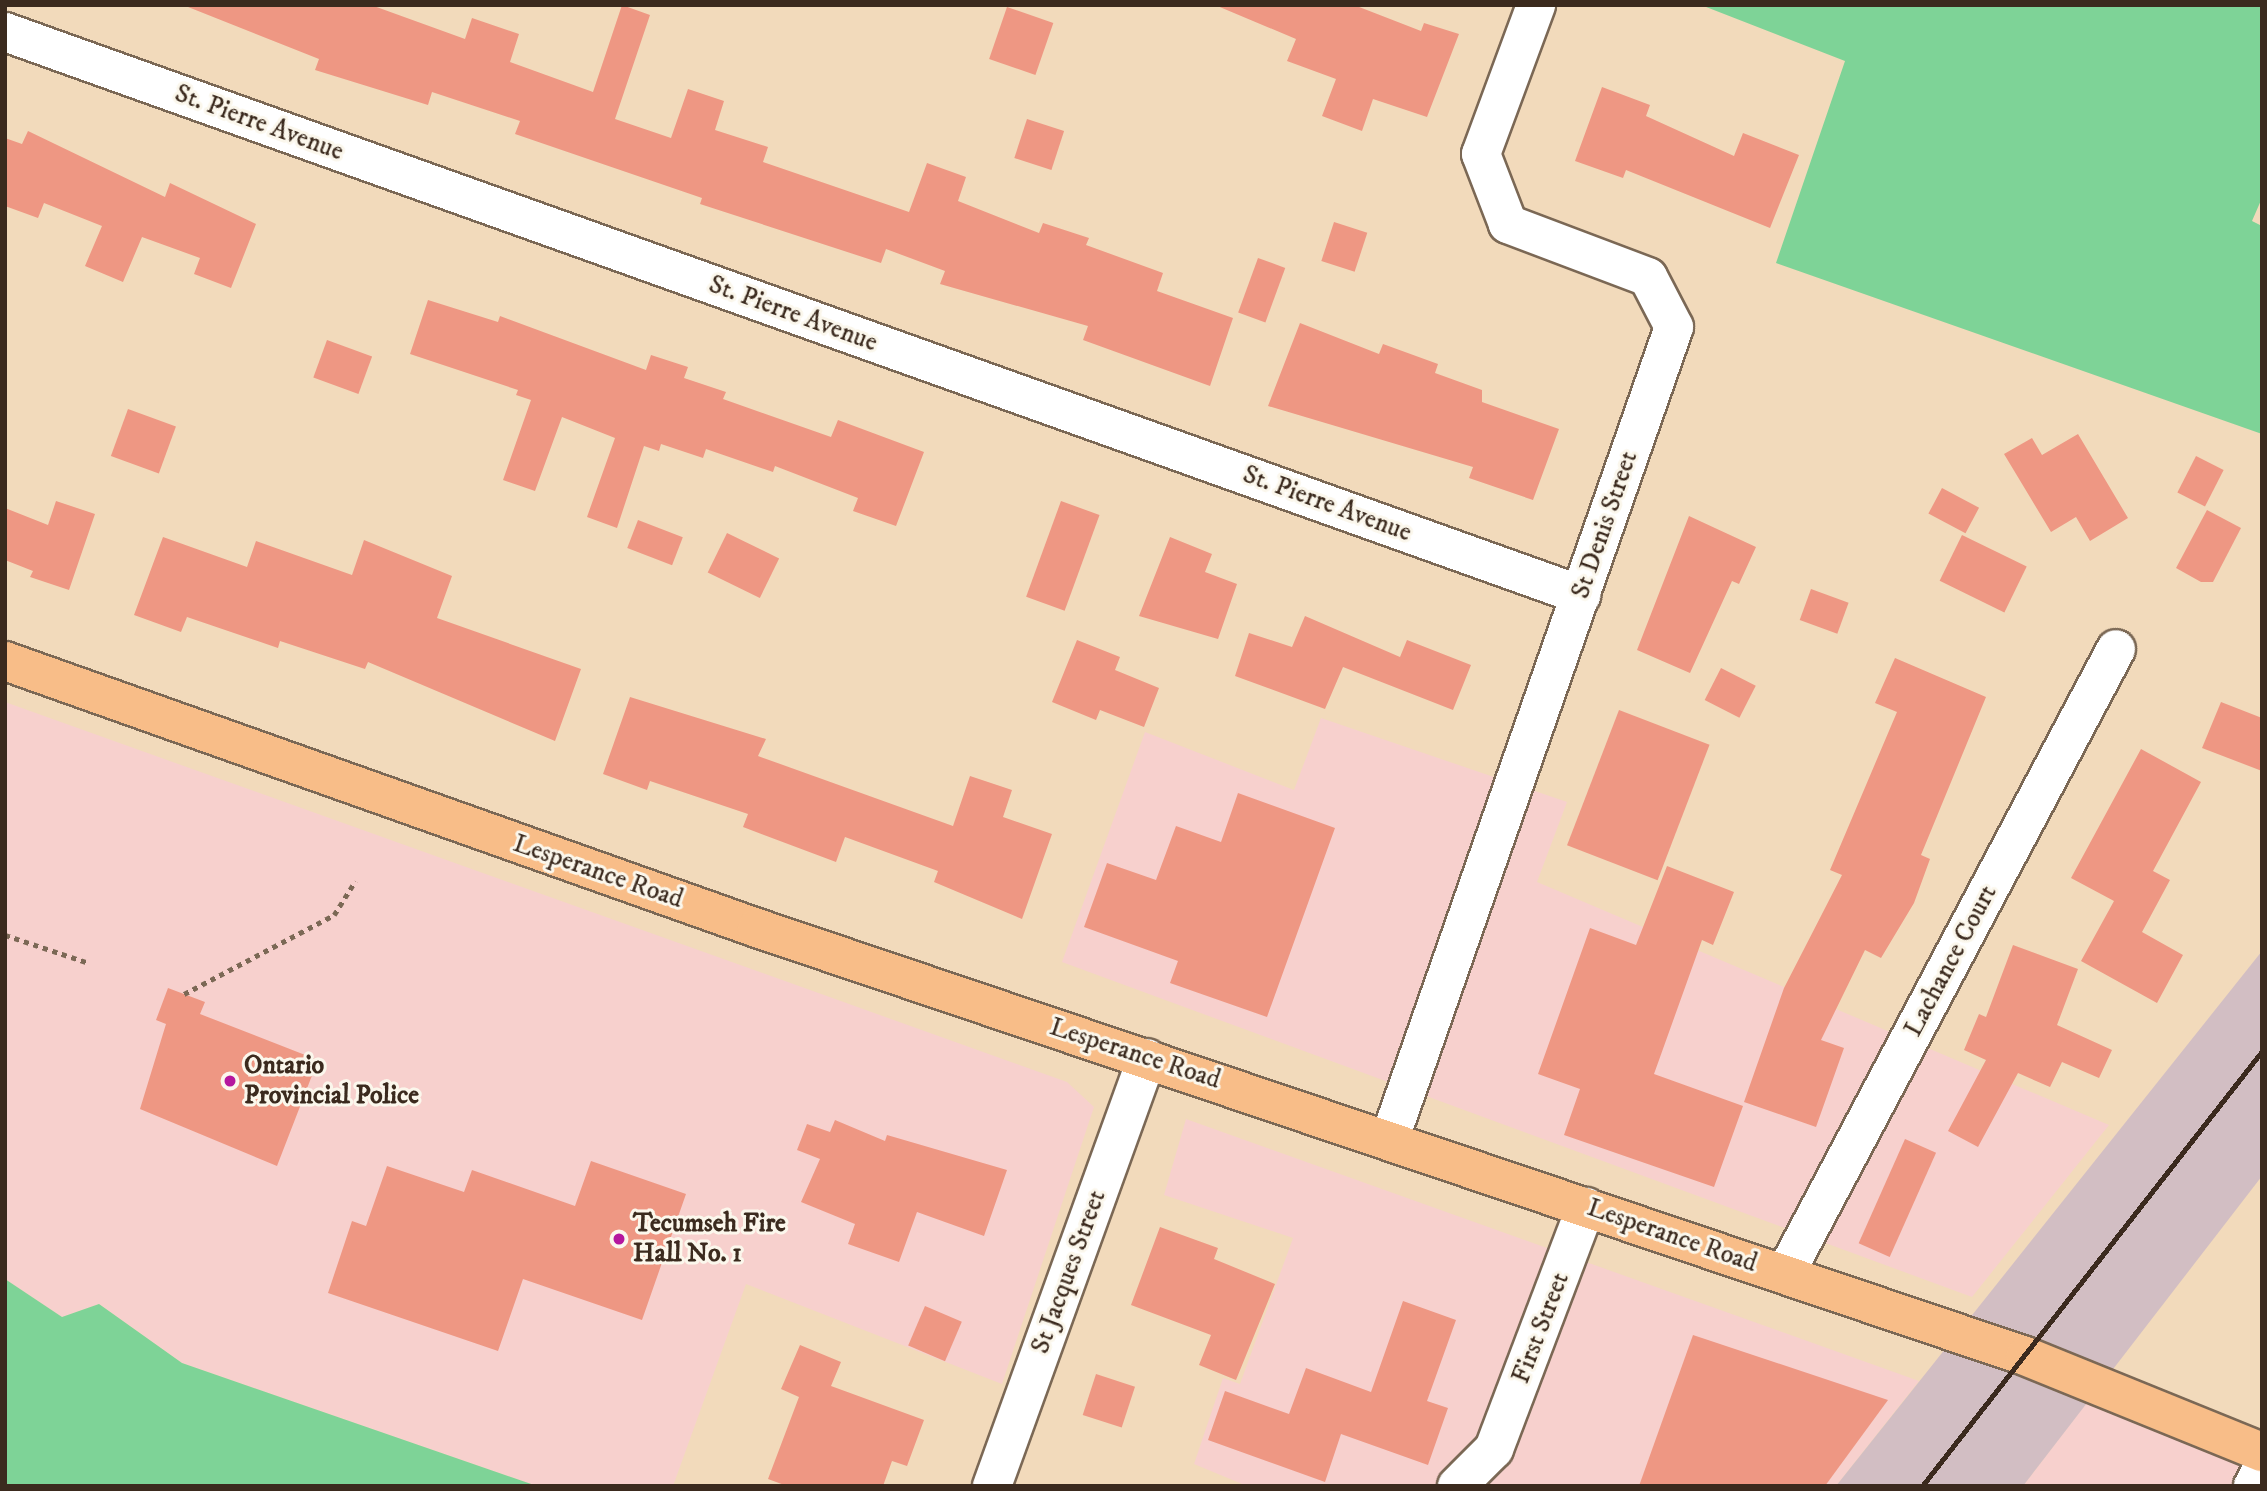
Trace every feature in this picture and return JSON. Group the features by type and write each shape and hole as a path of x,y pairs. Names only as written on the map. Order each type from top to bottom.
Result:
{"main road":[{"name":"Lesperance Road","path":"5,661 757,928 1390,1138 2025,1356 2262,1452"}],"street":[{"name":"St Denis Street","path":"1390,1138 1674,327 1648,277 1508,223 1481,154 1536,5"},
{"name":"St. Pierre Avenue","path":"5,32 1581,595"},
{"name":"Lachance Court","path":"1784,1274 2116,649"},
{"name":"St Jacques Street","path":"992,1486 1147,1058"},
{"name":"First Street","path":"1457,1486 1494,1449 1586,1207"},
{"path":"2253,1486 2262,1469"}],"path":[{"path":"184,994 334,915 355,881"},
{"path":"5,934 89,963"}],"shaded area":[{"path":"5,702 1067,1082 1094,1107 1002,1384 746,1284 673,1486 537,1486 182,1363 99,1304 62,1317 5,1279"},
{"path":"1321,718 1567,802 1537,882 2109,1125 1972,1297 1062,962 1145,732 1294,790"},
{"path":"2262,951 2262,1176 2023,1486 1836,1486"},
{"path":"1186,1119 1919,1381 1836,1486 1247,1486 1194,1464 1223,1378 1240,1384 1293,1238 1164,1195"},
{"path":"2099,1386 2262,1452 2262,1486 2023,1486"}],"green space":[{"path":"1701,5 2262,5 2262,198 2252,221 2262,226 2262,434 1776,263 1845,61"},
{"path":"5,1279 62,1317 99,1304 182,1363 537,1486 5,1486"}],"building":[{"path":"183,5 371,5 465,39 472,18 519,34 510,62 593,92 622,5 650,15 615,119 671,138 688,89 724,101 715,130 768,147 763,162 909,212 927,163 966,177 958,201 1039,233 1043,223 1089,238 1086,245 1163,273 1157,291 1233,318 1210,386 1083,340 1088,326 940,284 945,271 886,249 881,263 700,204 702,198 515,134 520,121 432,92 428,105 315,70 319,59"},
{"path":"1215,5 1354,5 1421,31 1424,23 1459,34 1427,117 1373,99 1362,131 1322,116 1336,79 1287,61 1296,39"},
{"path":"1007,7 1053,23 1035,75 989,59"},
{"path":"1602,87 1650,105 1646,116 1734,156 1743,133 1799,155 1770,228 1626,170 1623,178 1575,161"},
{"path":"1027,119 1064,131 1051,170 1014,158"},
{"path":"28,131 165,197 170,183 256,224 231,288 194,274 200,258 142,237 123,282 85,266 102,226 44,203 38,218 5,206 5,138 22,144"},
{"path":"1334,222 1367,233 1355,272 1321,261"},
{"path":"1258,258 1285,268 1265,322 1238,313"},
{"path":"428,300 498,322 500,316 646,370 651,355 688,367 684,378 726,392 723,399 831,437 838,420 924,452 896,526 853,511 858,498 775,466 773,472 706,449 703,458 661,444 659,451 644,446 617,528 587,517 615,438 562,417 535,491 503,480 531,400 516,395 518,390 410,354"},
{"path":"1300,323 1379,354 1383,344 1438,364 1435,373 1482,390 1482,402 1559,429 1533,500 1469,478 1473,467 1268,406"},
{"path":"327,340 372,356 358,394 313,378"},
{"path":"128,409 176,426 159,473 111,456"},
{"path":"2078,434 2128,518 2090,541 2076,517 2051,532 2004,454 2032,438 2042,455"},
{"path":"2196,456 2224,470 2205,507 2177,493"},
{"path":"1942,488 1979,508 1965,533 1928,514"},
{"path":"56,501 95,514 69,590 30,577 33,571 5,560 5,508 48,525"},
{"path":"1061,501 1100,515 1065,611 1026,597"},
{"path":"2207,510 2241,528 2213,582 2201,582 2176,568"},
{"path":"1689,516 1756,547 1739,584 1732,581 1690,673 1637,650"},
{"path":"638,520 683,537 672,565 627,548"},
{"path":"727,533 779,558 760,598 708,573"},
{"path":"1962,535 2027,567 2004,612 1940,581"},
{"path":"163,537 247,567 256,541 352,575 364,540 452,576 437,618 581,669 555,741 368,662 365,669 280,641 278,648 187,617 181,632 134,615"},
{"path":"1170,537 1212,554 1205,572 1237,584 1218,639 1139,616"},
{"path":"1811,589 1849,603 1837,634 1800,620"},
{"path":"1305,616 1400,657 1407,640 1471,665 1453,710 1343,667 1325,709 1235,676 1249,633 1292,647"},
{"path":"1077,640 1120,657 1115,670 1159,688 1144,727 1100,710 1096,720 1052,702"},
{"path":"1895,658 1986,697 1921,855 1930,859 1914,903 1881,958 1865,950 1821,1040 1844,1048 1816,1127 1744,1102 1784,988 1842,875 1830,870 1897,712 1875,703"},
{"path":"1721,668 1756,686 1739,718 1705,700"},
{"path":"630,697 766,739 758,756 953,826 970,776 1012,790 1003,817 1052,834 1022,919 934,882 938,871 845,837 836,862 743,827 748,814 650,781 647,790 603,774"},
{"path":"2221,702 2262,718 2262,771 2202,748"},
{"path":"1619,710 1710,745 1658,880 1567,845"},
{"path":"2141,749 2201,782 2153,871 2170,880 2142,932 2183,955 2157,1003 2081,961 2114,901 2071,878"},
{"path":"1238,793 1335,828 1267,1017 1170,983 1178,961 1084,927 1107,863 1156,880 1176,826 1221,842"},
{"path":"1667,866 1734,892 1713,945 1702,940 1654,1074 1743,1106 1714,1187 1564,1135 1580,1089 1538,1074 1590,928 1636,945"},
{"path":"2013,945 2078,969 2057,1025 2112,1050 2099,1078 2062,1062 2050,1087 2018,1073 1978,1147 1948,1131 1986,1060 1964,1050 1979,1014 1986,1017"},
{"name":"Ontario Provincial Police","path":"168,988 205,1002 200,1014 318,1060 277,1166 140,1109 166,1024 156,1020"},
{"path":"835,1120 885,1141 887,1135 1007,1170 984,1236 917,1212 899,1262 848,1244 855,1224 801,1202 820,1159 797,1150 807,1124 830,1132"},
{"path":"1905,1139 1936,1153 1890,1257 1859,1243"},
{"path":"591,1161 686,1194 642,1320 523,1279 498,1351 328,1293 352,1221 366,1226 387,1166 464,1192 472,1170 575,1206"},
{"path":"1160,1227 1218,1248 1214,1259 1275,1284 1236,1380 1199,1365 1211,1335 1131,1305"},
{"path":"1403,1301 1456,1320 1427,1401 1448,1408 1428,1465 1341,1434 1325,1482 1208,1440 1225,1391 1289,1414 1306,1368 1371,1392"},
{"path":"925,1306 962,1322 945,1361 908,1346"},
{"path":"1693,1335 1888,1400 1825,1486 1639,1486"},
{"path":"800,1345 841,1362 831,1386 924,1420 907,1466 892,1461 883,1486 787,1486 768,1479 799,1397 781,1389"},
{"path":"1096,1374 1135,1387 1122,1428 1083,1415"}],"railway":[{"path":"1922,1486 2262,1051"}],"place":[{"name":"Ontario Provincial Police","path":"230,1081"},
{"name":"Tecumseh Fire Hall No. 1","path":"619,1239"}]}
